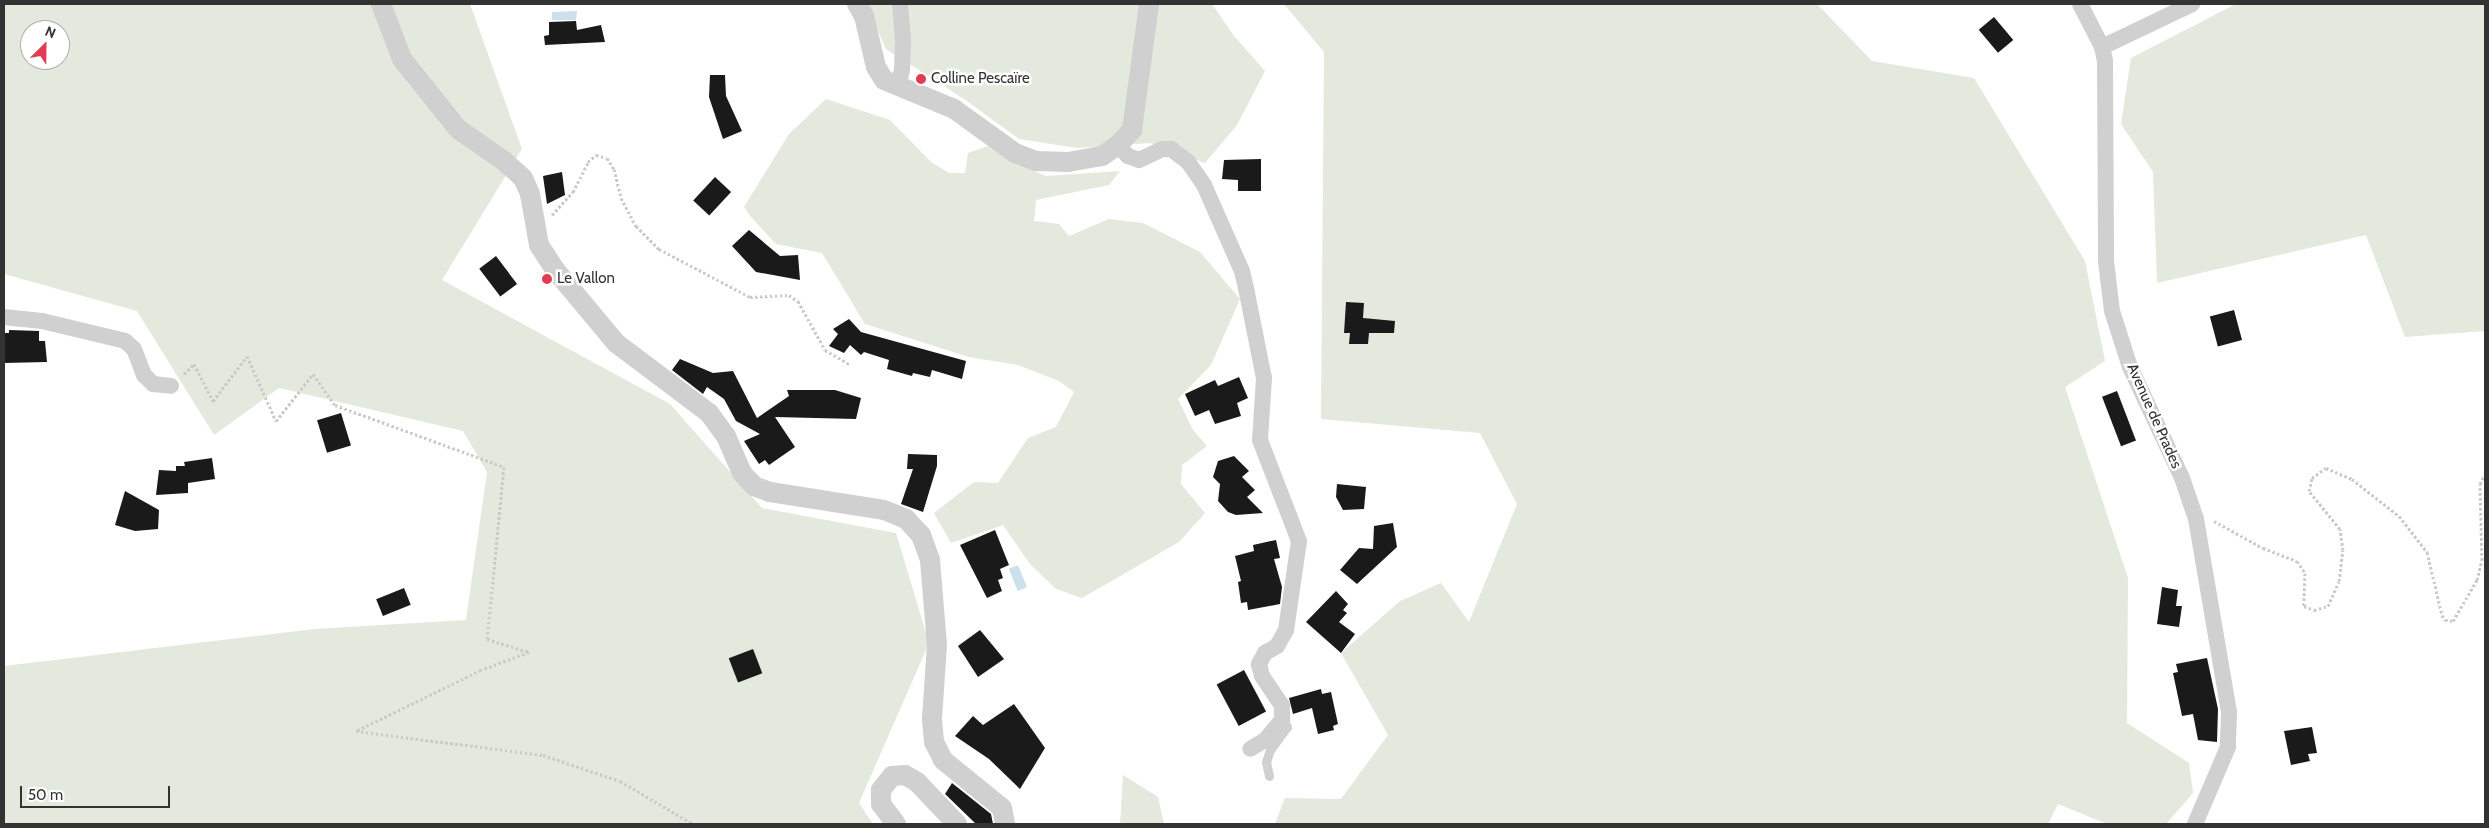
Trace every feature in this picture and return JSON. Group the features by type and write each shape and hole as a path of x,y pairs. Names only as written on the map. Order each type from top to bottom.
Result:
{"street":[{"path":"381,4 402,60 458,129 504,160 523,178 530,194 533,224 539,245 556,271 616,343 709,413 726,436 742,473 754,486 770,492 884,510 906,519 921,535 930,560 937,645 932,719 934,742 943,760 1002,808 1005,824"},
{"path":"857,4 864,16 876,67 884,80 954,109 1015,153 1036,161 1068,162 1102,156 1118,145 1132,130 1136,114 1149,4"},
{"path":"898,86 902,70 903,39 900,4"},
{"name":"Avenue de Prades","path":"2080,4 2102,47 2105,61 2106,261 2112,311 2130,367 2182,478 2196,519 2229,713 2228,747 2195,824"},
{"path":"2102,47 2192,4"},
{"path":"1118,145 1128,156 1139,160 1163,149 1172,149 1188,162 1204,185 1242,271 1264,378 1260,440 1299,540 1286,630 1277,646 1265,653 1259,664 1262,676 1282,706 1282,720 1265,740 1250,749"},
{"path":"4,317 42,321 126,341 134,349 144,375 153,384 171,386"},
{"path":"896,824 881,804 881,790 892,776 905,775 917,782 957,824"}],"lane":[{"path":"1269,776 1266,762 1270,750 1287,727 1282,720"}],"path":[{"path":"533,224 557,213 573,192 588,162 596,156 607,158 614,169 621,198 636,226 659,249 750,297 789,295 798,301 826,350 849,364"},
{"path":"171,386 194,364 214,401 247,356 276,421 313,374 335,404 504,467 486,639 529,652 481,670 356,731 543,755 620,781 693,824"},
{"path":"2196,519 2214,521 2249,541 2297,561 2305,573 2304,606 2314,610 2328,606 2339,581 2344,550 2340,529 2310,491 2312,478 2326,468 2352,480 2399,516 2427,552 2442,615 2445,620 2453,621 2477,580 2480,567 2484,546 2480,484 2485,474"}],"shaded area":[{"path":"4,4 470,4 522,149 442,280 670,404 762,508 896,533 929,643 859,803 873,824 4,824 4,666 314,629 466,620 487,472 463,431 279,388 214,435 137,311 4,274"},
{"path":"866,4 1212,4 1234,36 1265,71 1237,125 1205,163 1150,143 1077,148 1019,139 967,101 886,49"},
{"path":"1284,4 1817,4 1872,61 1974,78 2085,261 2105,361 2065,387 2128,578 2127,723 2189,763 2193,793 2166,824 2107,824 2058,804 2048,824 1275,824 1285,798 1341,799 1388,735 1341,653 1400,601 1441,583 1469,622 1517,504 1480,433 1321,419 1324,52"},
{"path":"2236,4 2485,4 2485,331 2405,337 2366,235 2157,283 2153,172 2121,124 2131,58"},
{"path":"826,99 890,120 931,162 949,173 965,173 968,153 988,146 1007,159 1046,176 1120,171 1109,185 1036,200 1034,221 1059,224 1069,236 1109,219 1143,223 1200,252 1240,299 1211,365 1178,399 1193,430 1207,446 1182,465 1181,484 1205,513 1179,542 1082,598 1056,589 1030,564 1003,525 951,543 934,513 974,482 998,483 1028,438 1056,427 1074,392 1059,381 1018,365 969,357 865,324 822,253 776,244 751,217 744,207 789,134"},
{"path":"1123,775 1158,797 1164,824 1120,824"}],"water":[{"path":"577,11 576,20 552,20 552,12"},
{"path":"1018,565 1027,587 1018,591 1009,569"}],"building":[{"path":"1994,17 2013,40 1998,53 1979,30"},
{"path":"576,21 577,30 601,25 605,42 545,45 544,36 549,35 549,22"},
{"path":"710,75 725,75 726,96 742,131 723,139 709,97"},
{"path":"1261,159 1261,191 1238,191 1238,180 1222,179 1224,160"},
{"path":"562,172 565,195 547,204 543,176"},
{"path":"715,177 731,192 709,215 693,200"},
{"path":"749,230 780,256 798,255 800,280 756,272 732,246"},
{"path":"496,256 517,284 500,297 479,269"},
{"path":"1346,302 1364,303 1363,318 1395,321 1394,333 1369,333 1368,344 1349,344 1350,333 1344,333"},
{"path":"2234,310 2242,340 2218,346 2210,316"},
{"path":"849,319 861,332 966,361 962,379 932,370 930,377 913,373 912,376 887,369 889,360 864,352 861,355 850,345 844,353 829,346 838,334 833,329"},
{"path":"9,330 39,331 39,341 45,341 47,362 4,363 4,333 9,333"},
{"path":"680,359 713,373 733,371 757,418 789,396 787,390 835,390 861,398 856,419 775,417 795,447 769,465 765,460 759,464 744,441 760,434 736,421 724,399 707,387 703,394 672,370"},
{"path":"1239,377 1248,398 1237,403 1241,416 1215,424 1209,410 1195,416 1185,394 1215,380 1218,386"},
{"path":"2117,391 2136,440 2121,446 2102,397"},
{"path":"341,413 351,446 327,453 317,420"},
{"path":"908,454 937,455 937,466 923,512 901,504 913,469 907,469"},
{"path":"1234,456 1249,471 1242,477 1255,490 1247,497 1263,513 1236,515 1228,512 1218,501 1220,484 1213,477 1218,461"},
{"path":"212,458 215,479 188,483 188,493 156,495 159,470 176,471 176,466 185,466 184,462"},
{"path":"1337,484 1366,487 1364,509 1343,510 1336,497"},
{"path":"125,491 159,510 158,529 135,531 115,525"},
{"path":"1393,523 1397,547 1357,584 1340,570 1359,548 1373,549 1374,526"},
{"path":"995,530 1009,565 1000,569 1003,578 998,580 1002,591 987,598 960,545"},
{"path":"1276,540 1280,558 1274,559 1282,587 1280,604 1248,610 1247,602 1241,603 1238,582 1241,581 1235,556 1254,551 1253,545"},
{"path":"2162,587 2178,590 2176,606 2182,606 2179,627 2157,624"},
{"path":"404,588 411,605 383,616 376,599"},
{"path":"1336,591 1348,604 1343,610 1347,613 1339,622 1355,634 1341,653 1306,622"},
{"path":"980,630 1004,659 978,677 958,646"},
{"path":"753,649 762,673 738,683 729,658"},
{"path":"2207,658 2218,709 2217,742 2198,740 2193,714 2182,716 2173,673 2178,672 2176,664"},
{"path":"1244,670 1266,711 1239,726 1217,685"},
{"path":"1321,689 1322,694 1331,692 1338,724 1333,726 1334,730 1318,734 1312,708 1293,714 1289,698"},
{"path":"1014,704 1045,748 1020,789 989,759 955,736 973,716 983,725"},
{"path":"2312,727 2317,753 2308,754 2310,761 2291,765 2284,731"},
{"path":"952,783 991,814 993,824 976,824 945,794"}],"place":[{"name":"Colline Pescaïre","path":"921,79"},
{"name":"Le Vallon","path":"547,279"}]}
